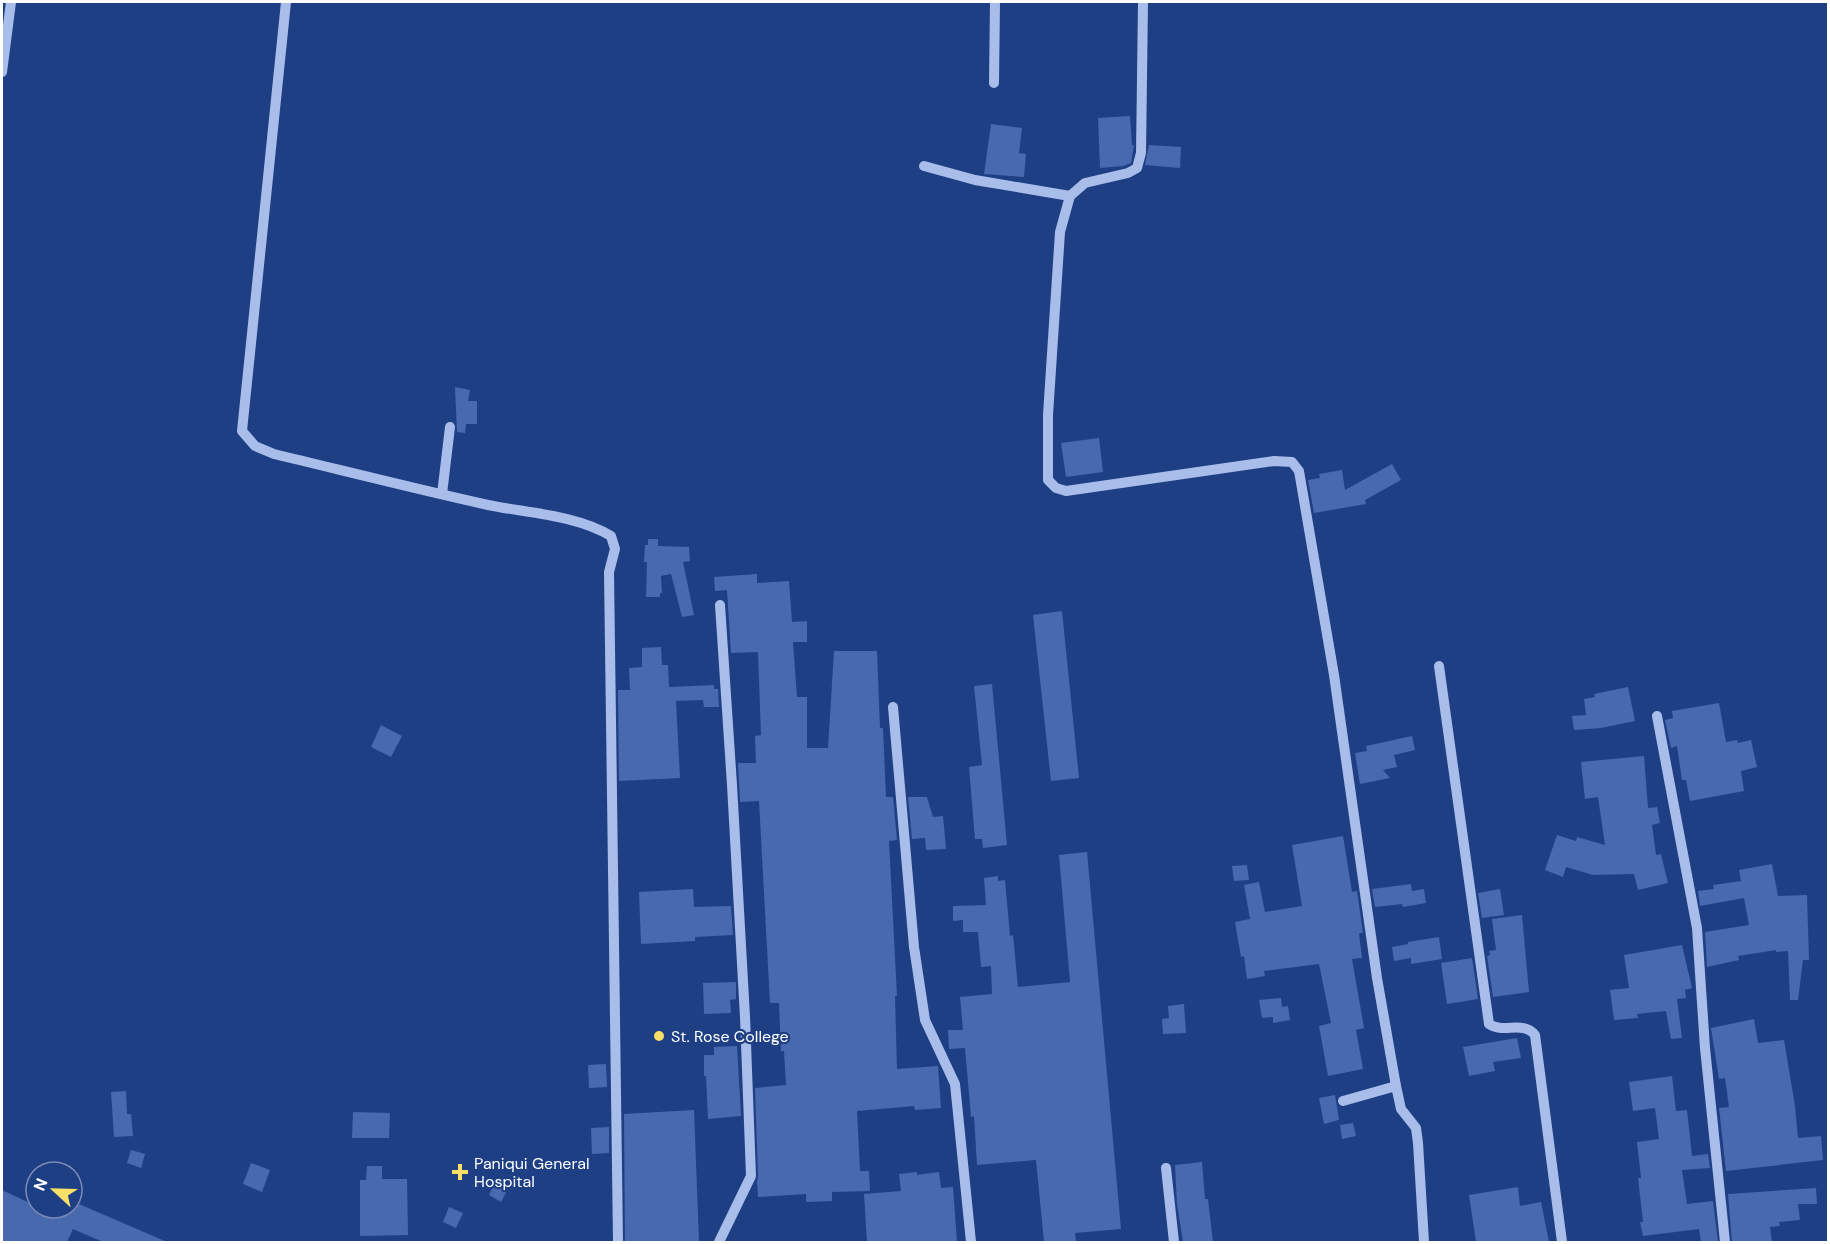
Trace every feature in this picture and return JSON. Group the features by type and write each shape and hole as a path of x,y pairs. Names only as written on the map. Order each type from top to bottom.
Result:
{"street":[{"path":"2,68 10,2"},
{"path":"286,2 242,431 255,446 274,454 599,529 611,536 615,549 609,572 618,1242"},
{"path":"994,83 996,2"},
{"path":"1143,2 1141,153 1137,168 1128,173 1085,183 1070,196 1060,232 1048,415 1048,480 1056,488 1066,491 1274,460 1292,462 1299,471 1334,675 1377,978 1396,1086 1401,1109 1416,1128 1424,1242"},
{"path":"924,165 975,180 1070,196"},
{"path":"442,494 450,427"},
{"path":"719,1242 751,1176 744,994 720,605"},
{"path":"1439,666 1489,1024 1495,1028 1524,1028 1531,1030 1535,1035 1562,1242"},
{"path":"892,707 914,947 925,1020 955,1084 971,1242"},
{"path":"1657,716 1697,928 1705,1048 1725,1242"},
{"path":"1343,1101 1396,1086"},
{"path":"1166,1168 1174,1242"}],"building":[{"path":"1130,116 1132,145 1134,145 1131,163 1100,168 1098,118"},
{"path":"991,124 1022,128 1019,153 1026,154 1024,177 984,174"},
{"path":"1149,145 1181,147 1180,168 1145,165"},
{"path":"455,387 470,390 468,401 477,401 477,424 466,424 465,433 457,432"},
{"path":"1099,438 1103,472 1066,477 1061,443"},
{"path":"1392,464 1401,480 1365,500 1366,504 1314,513 1308,480 1320,478 1319,474 1342,470 1345,490"},
{"path":"648,539 658,539 658,546 689,547 690,561 683,562 694,615 682,617 671,574 661,576 662,593 660,597 646,597 647,562 644,562 645,545 648,545"},
{"path":"757,574 757,583 789,581 792,622 807,621 807,642 793,642 797,697 807,697 807,748 828,748 834,651 877,651 886,797 893,797 897,840 889,841 897,996 895,996 897,1069 938,1066 941,1108 915,1110 914,1106 857,1111 860,1171 869,1171 870,1191 832,1192 832,1201 806,1202 806,1194 758,1197 755,1088 786,1085 784,1051 781,1051 779,1003 770,1003 759,801 740,802 738,763 756,763 755,736 761,735 758,652 731,653 727,590 715,591 714,577"},
{"path":"1062,611 1079,778 1051,781 1033,615"},
{"path":"661,647 662,665 668,665 669,687 714,685 714,689 718,689 719,707 704,707 703,700 676,701 680,778 619,781 618,690 630,690 629,668 642,667 642,648"},
{"path":"992,684 1007,845 983,848 982,839 975,839 969,767 982,765 974,686"},
{"path":"1628,687 1635,721 1601,728 1574,730 1572,716 1586,715 1584,699 1595,697 1594,694"},
{"path":"1719,703 1726,742 1737,740 1738,743 1751,740 1757,767 1741,771 1744,791 1690,801 1686,780 1682,780 1677,746 1671,748 1665,720 1673,718 1672,711"},
{"path":"381,725 402,736 391,757 371,747"},
{"path":"1412,736 1415,750 1394,755 1397,767 1383,770 1390,778 1360,784 1355,753 1367,751 1366,746"},
{"path":"1644,756 1648,808 1657,807 1660,823 1652,825 1656,855 1661,854 1668,883 1638,890 1634,874 1593,875 1566,867 1563,877 1545,870 1557,835 1576,841 1577,837 1605,845 1598,797 1585,799 1581,762"},
{"path":"908,797 927,797 933,817 943,816 946,849 926,850 925,838 912,839"},
{"path":"1343,836 1352,892 1357,891 1363,933 1359,933 1362,958 1352,959 1364,1028 1356,1030 1363,1069 1328,1076 1319,1026 1331,1023 1319,964 1264,971 1265,976 1247,979 1244,956 1241,957 1235,922 1250,919 1244,885 1259,882 1265,912 1302,906 1292,845"},
{"path":"1087,852 1121,1229 1075,1233 1076,1242 1044,1242 1036,1160 977,1165 974,1116 971,1117 965,1048 949,1049 948,1030 963,1030 960,997 992,994 991,966 981,967 978,932 963,932 963,920 953,921 953,906 986,905 984,878 998,876 998,881 1005,880 1018,987 1070,982 1059,855"},
{"path":"1772,864 1778,896 1807,895 1809,960 1803,960 1798,1000 1790,1000 1788,951 1776,952 1776,950 1738,956 1739,960 1707,967 1705,932 1749,925 1744,898 1700,906 1698,891 1714,889 1713,885 1741,881 1739,870"},
{"path":"1247,865 1249,880 1234,881 1232,866"},
{"path":"1411,884 1412,891 1424,889 1426,903 1403,907 1402,904 1375,907 1372,889"},
{"path":"693,889 694,907 731,906 733,935 695,937 695,941 641,944 639,892"},
{"path":"1500,889 1504,915 1482,918 1478,893"},
{"path":"1522,915 1529,992 1493,997 1487,956 1490,955 1489,951 1496,950 1492,919"},
{"path":"1439,937 1442,959 1411,964 1411,958 1394,961 1392,947"},
{"path":"1682,945 1692,988 1685,990 1686,998 1677,999 1682,1038 1671,1039 1666,1011 1637,1014 1638,1018 1614,1020 1610,990 1629,988 1624,955"},
{"path":"1472,958 1478,999 1447,1004 1441,963"},
{"path":"736,982 736,999 730,1000 731,1013 704,1014 703,983"},
{"path":"1281,998 1282,1007 1288,1006 1290,1020 1273,1023 1273,1017 1262,1018 1259,1000"},
{"path":"1184,1004 1186,1033 1163,1034 1162,1019 1169,1018 1168,1006"},
{"path":"1754,1019 1758,1043 1784,1040 1798,1138 1821,1136 1823,1160 1726,1171 1719,1108 1729,1107 1725,1078 1719,1079 1711,1028"},
{"path":"1517,1038 1521,1058 1493,1062 1495,1071 1469,1076 1463,1047"},
{"path":"737,1046 741,1116 708,1119 704,1055 714,1055 714,1047"},
{"path":"606,1064 607,1087 589,1088 588,1065"},
{"path":"1672,1076 1676,1111 1687,1110 1692,1156 1708,1154 1710,1168 1682,1170 1687,1204 1713,1201 1718,1242 1701,1242 1699,1229 1643,1236 1640,1222 1643,1222 1637,1142 1659,1139 1655,1108 1633,1111 1629,1082"},
{"path":"126,1091 127,1114 131,1114 133,1136 114,1137 111,1092"},
{"path":"1335,1095 1339,1120 1324,1124 1319,1098"},
{"path":"694,1110 699,1242 625,1242 624,1114"},
{"path":"353,1112 390,1113 389,1138 352,1138"},
{"path":"1353,1123 1356,1136 1342,1139 1340,1125"},
{"path":"609,1127 609,1153 592,1154 591,1128"},
{"path":"131,1150 145,1154 141,1168 127,1163"},
{"path":"1202,1162 1205,1199 1208,1199 1213,1242 1183,1242 1177,1204 1175,1165"},
{"path":"251,1163 270,1170 262,1192 243,1184"},
{"path":"367,1166 382,1166 382,1179 407,1179 408,1235 360,1236 360,1180 366,1180"},
{"path":"917,1172 917,1175 939,1172 941,1188 953,1187 957,1242 867,1242 864,1194 901,1191 899,1174"},
{"path":"495,1182 508,1189 501,1202 489,1195"},
{"path":"1518,1187 1520,1206 1541,1202 1549,1242 1476,1242 1469,1195"},
{"path":"1816,1188 1817,1204 1798,1204 1800,1220 1779,1222 1780,1226 1770,1227 1772,1242 1732,1242 1728,1194"},
{"path":"2,1190 24,1200 24,1220 84,1220 84,1206 167,1242 103,1242 73,1229 67,1242 2,1242"},
{"path":"449,1207 463,1213 456,1228 443,1222"}],"place":[{"name":"St. Rose College","path":"659,1036"},
{"name":"Paniqui General Hospital","path":"460,1172"}]}
